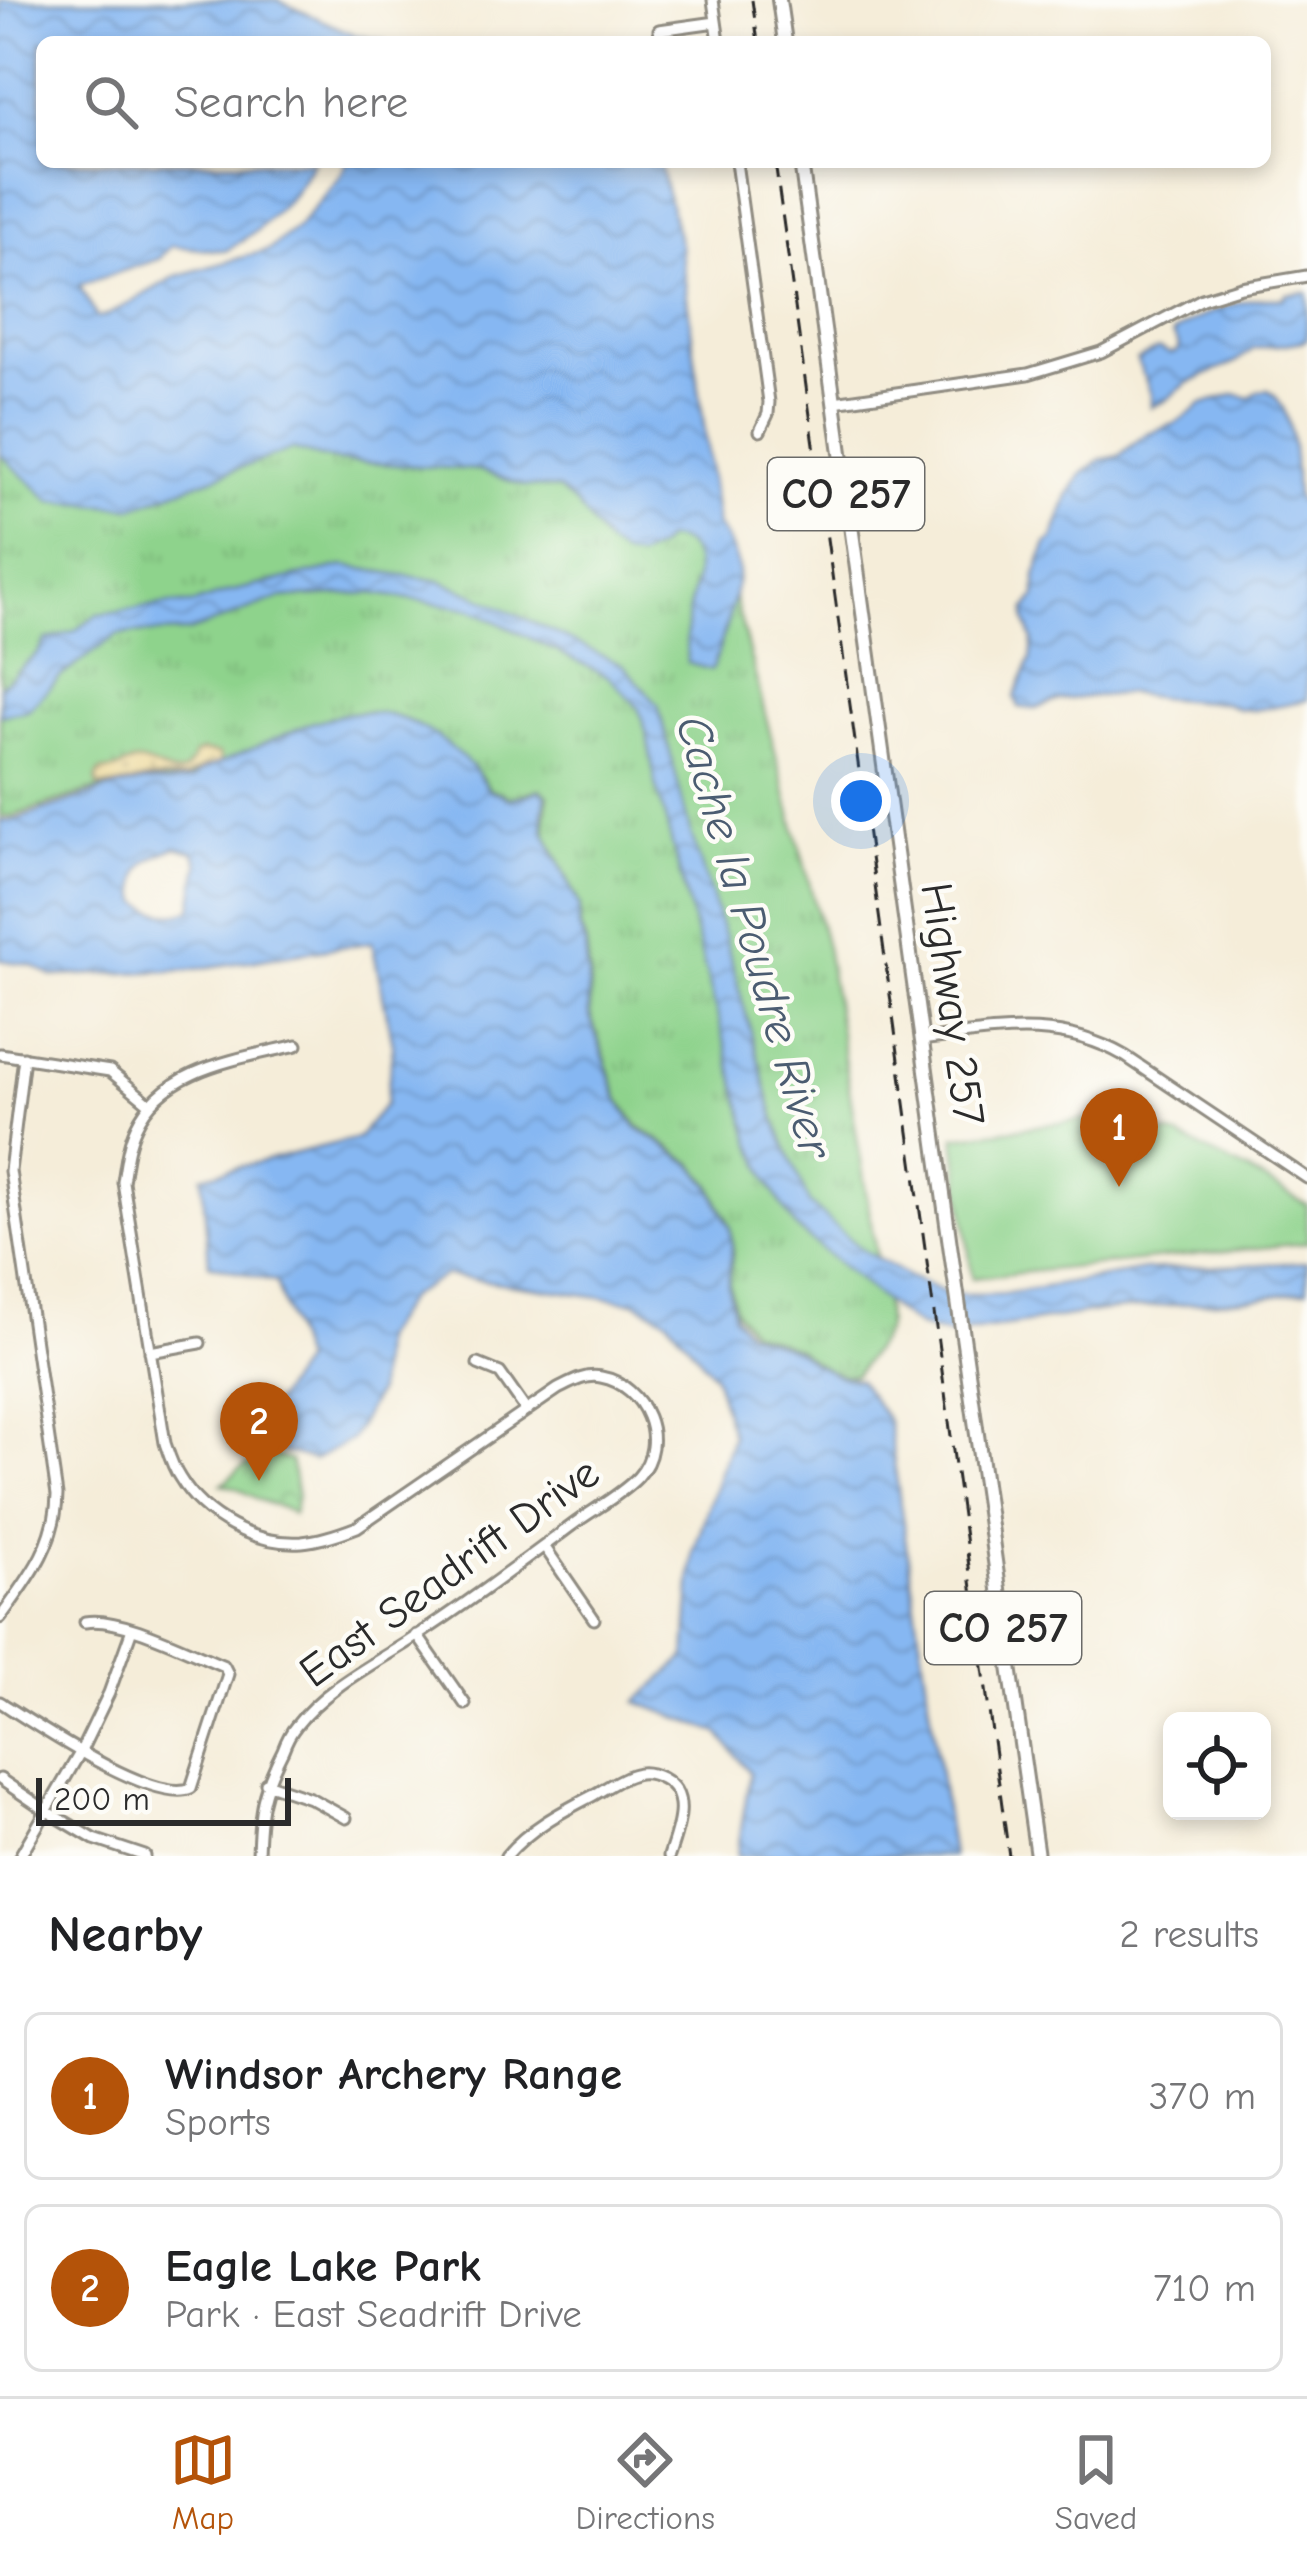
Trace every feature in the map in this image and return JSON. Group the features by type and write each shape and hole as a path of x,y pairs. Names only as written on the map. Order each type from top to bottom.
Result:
{"main road":[{"path":"779,0 784,36"},
{"name":"Highway 257","path":"803,168 1037,1856"}],"street":[{"path":"713,0 718,36"},
{"path":"659,29 716,22"},
{"path":"737,168 769,402 760,431"},
{"path":"834,402 1047,369 1101,352 1202,299 1307,276"},
{"path":"922,1040 1029,1029 1094,1040 1307,1178"},
{"path":"0,1054 110,1071 150,1104 176,1082 207,1068 298,1045"},
{"path":"0,1618 39,1564 51,1538 57,1495 10,1171 24,1058"},
{"name":"East Seadrift Drive","path":"150,1104 128,1148 123,1182 165,1443 179,1477 215,1516 269,1540 326,1538 357,1526 578,1378 600,1377 638,1396 652,1433 649,1459 639,1476 326,1696 294,1728 266,1783 259,1813 258,1856"},
{"path":"150,1352 200,1343"},
{"path":"478,1364 500,1373 526,1410"},
{"path":"544,1546 594,1619"},
{"path":"0,1702 116,1770 160,1789 181,1793 191,1788 228,1674 224,1666 132,1629 98,1620 85,1622"},
{"path":"20,1856 81,1751 132,1629"},
{"path":"418,1635 465,1704"},
{"path":"506,1856 553,1816 636,1773 655,1774 672,1784 679,1800 680,1819 669,1856"},
{"path":"0,1780 94,1839 145,1856"},
{"path":"266,1783 310,1798 346,1819"}],"green space":[{"path":"289,432 587,474 722,549 826,947 887,1321 884,1335 855,1375 840,1375 798,1349 750,1330 735,1310 729,1284 730,1227 711,1185 693,1163 637,1125 619,1098 590,1014 580,905 545,831 548,795 540,789 509,798 490,790 460,756 407,720 349,713 291,732 190,779 94,790 0,817 0,436"},
{"path":"1096,1118 1174,1135 1307,1205 1307,1243 972,1278 955,1137"},
{"path":"273,1455 291,1461 297,1497 293,1514 222,1484 242,1467"}],"sand":[{"path":"202,751 219,754 217,767 206,766 185,778 113,786 97,782 101,771 137,762 183,772"}],"water":[{"path":"0,0 277,0 360,36 36,36 36,168 309,168 293,195 257,230 226,251 171,246 159,259 79,285 97,318 177,276 269,250 299,226 344,168 661,168 680,245 717,525 732,551 738,576 712,670 687,663 687,619 696,573 688,546 666,539 638,558 623,556 607,545 577,505 558,489 524,486 479,470 336,461 292,449 132,507 51,501 0,454"},
{"path":"1307,292 1304,341 1253,349 1151,407 1151,394 1137,360 1159,349 1177,352 1173,334 1210,313 1241,302"},
{"path":"1268,390 1289,423 1296,494 1307,506 1307,700 1254,710 1128,693 1058,700 1035,709 1019,707 1015,697 1031,659 1033,641 1026,610 1036,597 1036,576 1047,543 1082,474 1101,460 1119,456 1147,433 1175,424 1202,404 1236,394 1249,398"},
{"path":"344,566 441,581 478,596 624,666 658,705 775,1120 809,1203 861,1249 948,1294 1004,1294 1145,1270 1307,1262 1307,1290 1102,1311 950,1335 919,1327 896,1311 796,1228 751,1141 638,707 609,677 471,609 372,593 280,598 189,632 118,634 60,677 28,710 0,715 0,687 46,640 73,632 98,614 193,604"},
{"path":"348,713 395,717 442,740 489,791 508,799 539,790 546,795 544,831 579,905 589,1014 618,1099 635,1126 692,1164 710,1185 730,1228 728,1285 734,1316 746,1331 798,1351 839,1376 859,1380 888,1421 952,1856 737,1856 750,1773 719,1733 637,1702 686,1657 693,1553 732,1436 714,1375 668,1319 635,1302 445,1275 408,1297 380,1340 377,1392 351,1440 314,1460 268,1448 261,1421 302,1362 276,1282 209,1264 202,1176 358,1138 386,1103 393,1044 372,942 189,970 52,976 32,965 0,960 0,821 105,790 191,780 203,770 311,723","holes":["176,847 194,852 199,863 192,909 164,913 139,902 137,880 149,860"]}],"railway":[{"path":"752,0 757,36"},
{"path":"776,168 1009,1856"}],"place":[{"name":"Windsor Archery Range","path":"1119,1187"},
{"name":"Eagle Lake Park","path":"259,1481"}],"water label":[{"name":"Cache la Poudre River","path":"754,937"}]}
